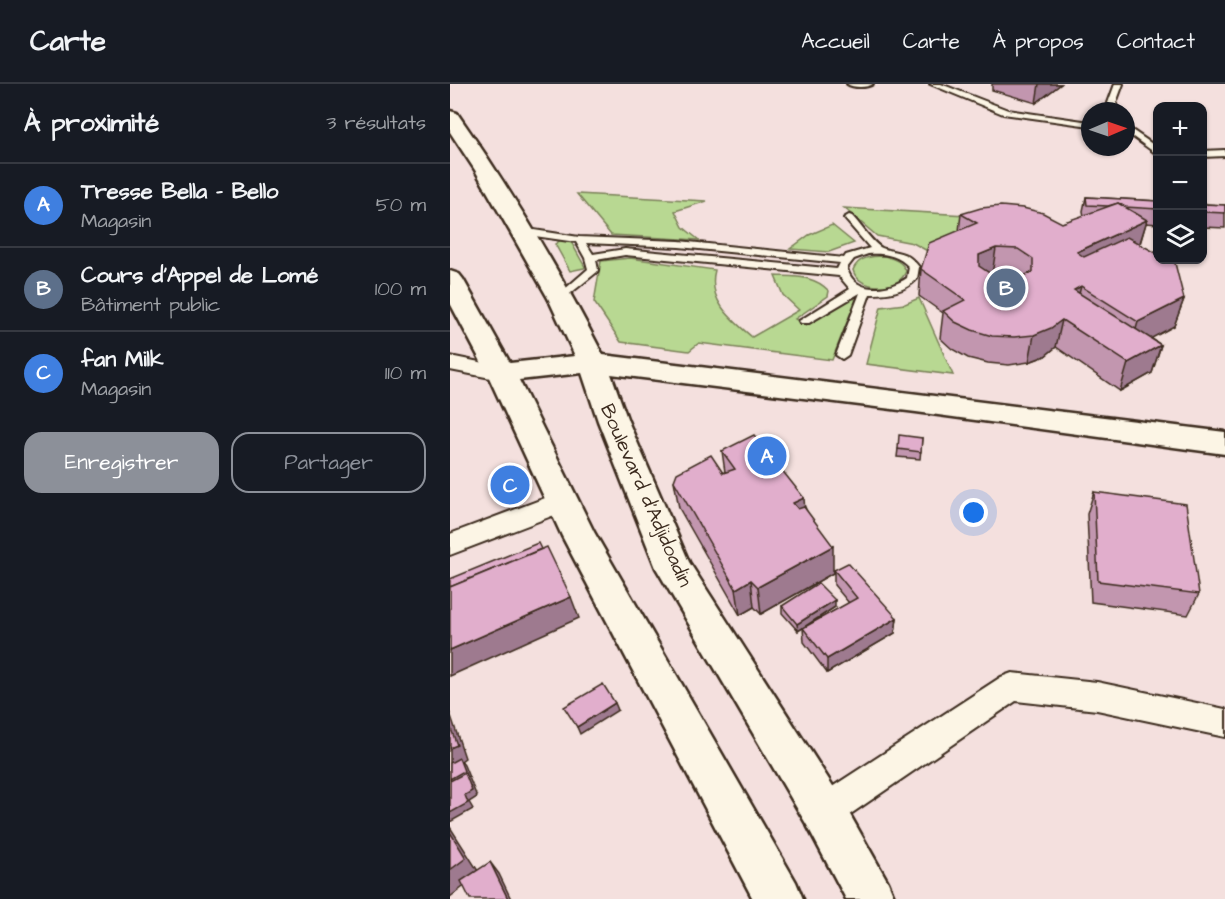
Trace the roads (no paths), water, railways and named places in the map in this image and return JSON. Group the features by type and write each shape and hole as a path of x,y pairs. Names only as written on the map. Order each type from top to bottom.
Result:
{"main road":[{"name":"Boulevard d'Adjidoadin","path":"450,117 486,170 561,298 593,363 613,421 674,568 824,812 872,899"},
{"path":"450,279 501,373 561,502 779,899"},
{"path":"501,373 593,363 916,402 1225,443"}],"street":[{"path":"450,363 501,373"},
{"path":"450,545 561,502"},
{"path":"824,812 1012,687 1097,696 1225,723"}],"lane":[{"path":"851,84 869,84"},
{"path":"934,84 1006,112 1081,123"},
{"path":"1112,102 1119,84"},
{"path":"1135,135 1153,149"},
{"path":"1207,154 1225,153"},
{"path":"849,218 877,250"},
{"path":"521,231 579,240 615,239 756,249 846,261"},
{"path":"561,298 593,270 590,258 579,240"},
{"path":"749,269 756,249"},
{"path":"590,258 625,252 749,269 838,273 862,290 880,292 907,284 915,273 914,267 904,257 877,250 858,254 846,261 838,273"},
{"path":"805,321 862,290"},
{"path":"842,355 862,290"}],"place":[{"name":"Cours d'Appel de Lomé","path":"1006,288"},
{"name":"Tresse Bella - Bello","path":"767,456"},
{"name":"fan Milk","path":"510,485"}]}
